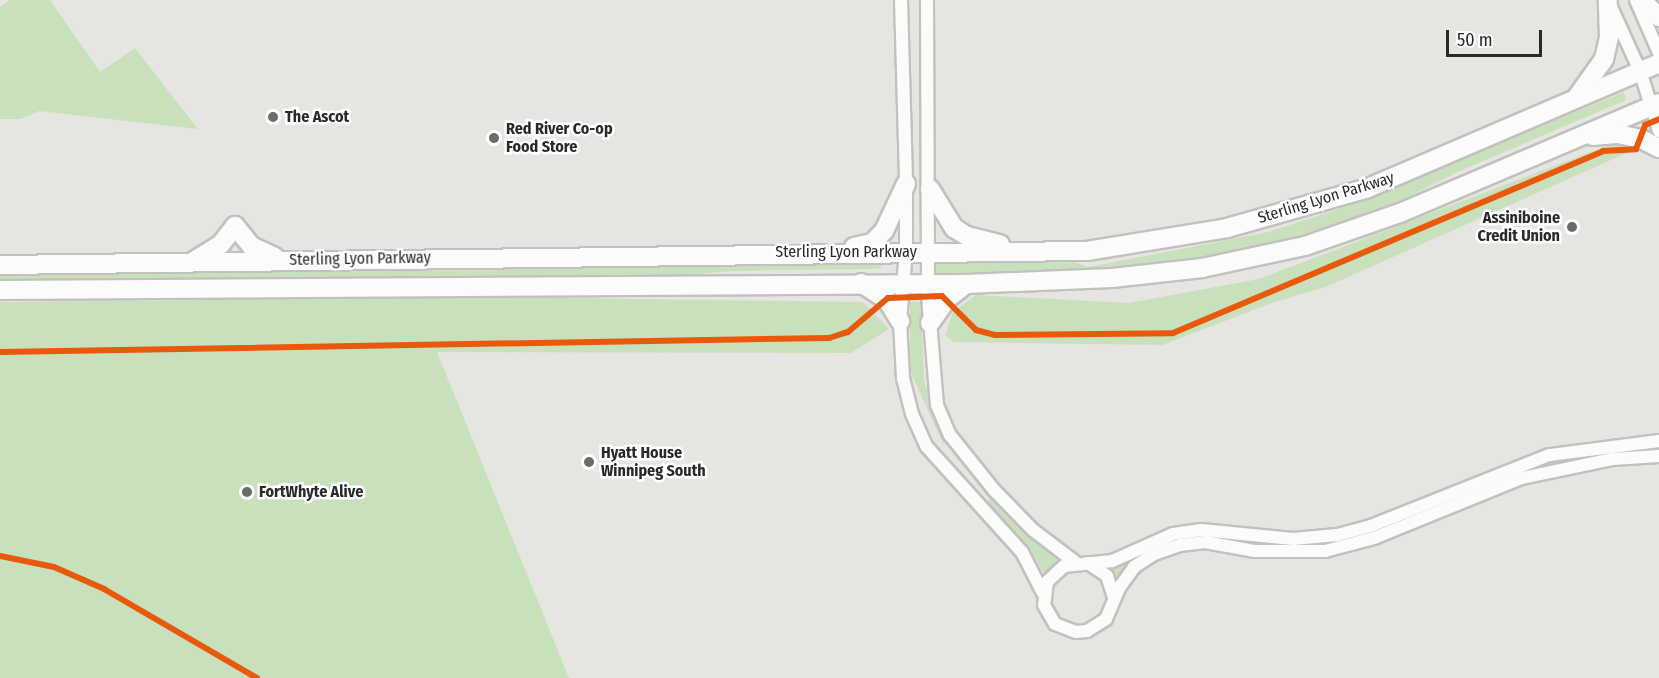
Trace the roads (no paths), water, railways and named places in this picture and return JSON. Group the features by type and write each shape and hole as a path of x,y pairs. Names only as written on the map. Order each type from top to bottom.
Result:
{"main road":[{"path":"1573,101 1604,59 1609,37 1608,0"},
{"path":"1641,0 1659,17"},
{"name":"Sterling Lyon Parkway","path":"0,265 828,252 1087,251 1238,225 1368,188 1659,63"},
{"name":"Sterling Lyon Parkway","path":"0,290 966,284 1112,279 1202,268 1305,246 1400,213 1655,104"},
{"path":"1579,137 1618,134 1641,139 1659,148"},
{"path":"828,252 872,243 896,214 906,184"},
{"path":"930,189 954,228 967,236 1043,252"},
{"path":"194,261 221,244 235,226 251,246 282,260"},
{"path":"861,284 887,300 900,321"},
{"path":"930,323 947,299 966,284"}],"street":[{"path":"901,0 906,184 906,252 900,321 903,378 912,414 927,447 1022,552 1043,593 1048,615 1055,624 1076,632 1087,632 1106,619 1114,598 1134,567 1154,554 1180,545 1205,542 1255,551 1325,551 1374,538 1522,478 1612,459 1659,456"},
{"path":"927,0 930,323 936,405 950,435 1033,530 1081,563 1107,576 1114,598"},
{"path":"1608,0 1655,104 1659,131"},
{"path":"1636,0 1659,53"},
{"path":"1043,593 1054,572 1081,563 1112,561 1173,534 1201,530 1293,539 1337,535 1371,526 1549,455 1659,441"}],"place":[{"name":"The Ascot","path":"273,117"},
{"name":"Red River Co-op Food Store","path":"494,138"},
{"name":"Assiniboine Credit Union","path":"1572,227"},
{"name":"Hyatt House Winnipeg South","path":"589,462"},
{"name":"FortWhyte Alive","path":"247,492"}]}
